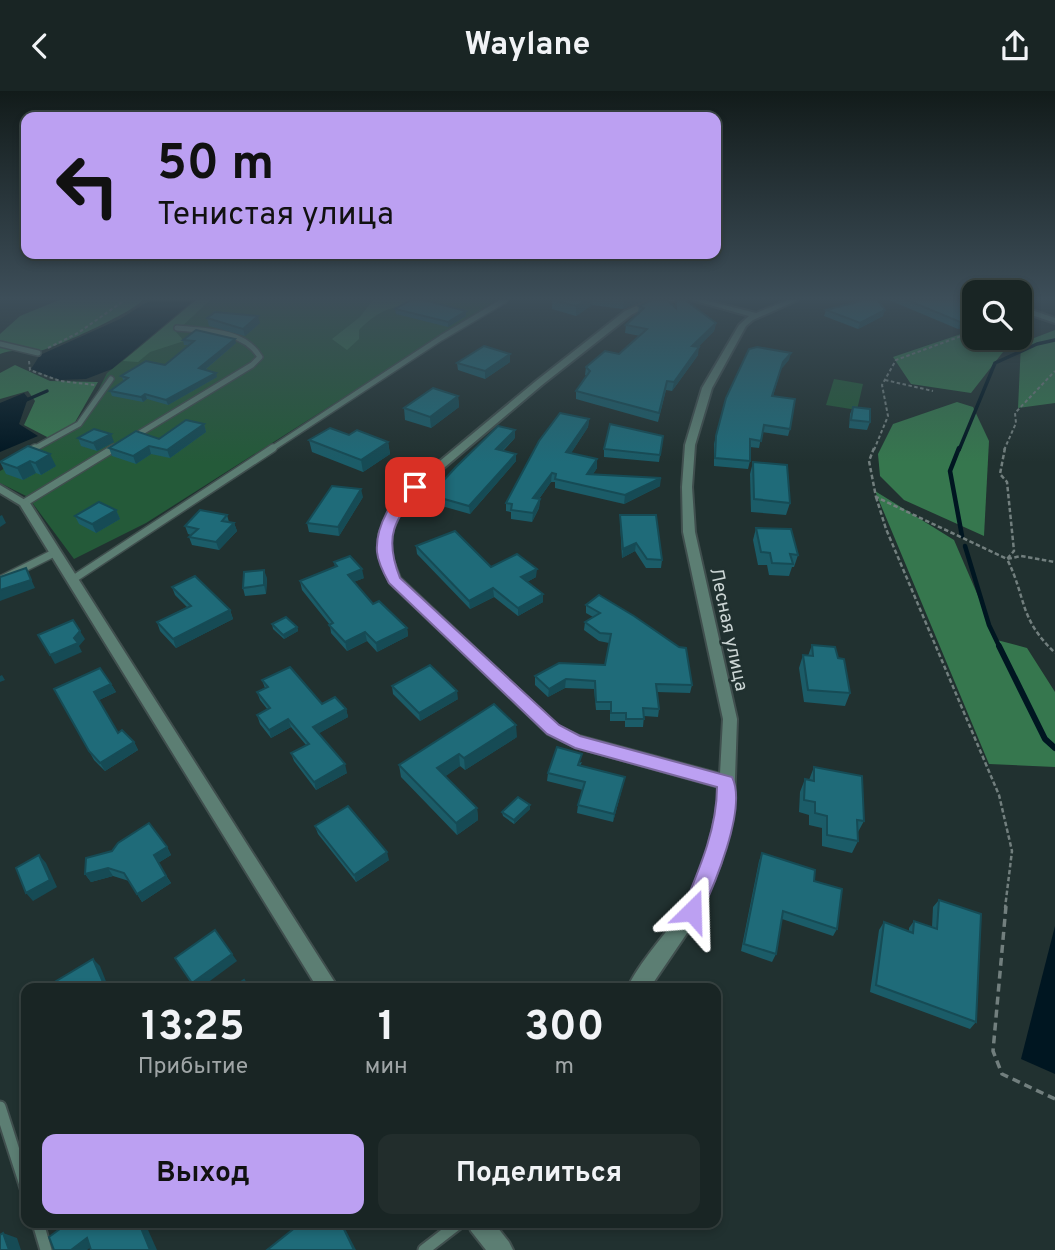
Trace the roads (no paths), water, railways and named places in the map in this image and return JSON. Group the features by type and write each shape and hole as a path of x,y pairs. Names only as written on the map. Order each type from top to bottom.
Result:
{"street":[{"path":"576,354 415,487 401,502 385,531 384,554 394,580 553,730 575,741 726,782"},
{"name":"Лесная улица","path":"641,983 692,911 711,865 726,807 730,719 689,532 687,487 690,445 707,388 726,354"},
{"path":"0,488 24,503 325,983"},
{"path":"483,1228 501,1250"}],"lane":[{"path":"24,503 252,365 260,357 258,354"},
{"path":"72,579 416,354"},
{"path":"23,455 79,424 111,379"},
{"path":"0,580 54,553"},
{"path":"0,1107 21,1172"},
{"path":"39,1228 46,1250"},
{"path":"424,1250 453,1228"}],"water":[{"path":"130,354 112,369 86,379 59,380 31,369 40,355"},
{"path":"24,393 28,398 19,424 38,436 0,452 0,403"},
{"path":"1055,926 1055,1074 1021,1059"}],"waterway":[{"path":"959,450 995,363 1015,354"},
{"path":"24,401 47,391"},
{"path":"959,448 950,471 962,536"},
{"path":"965,546 989,625 1000,648"},
{"path":"999,646 1045,739 1055,748"}]}
